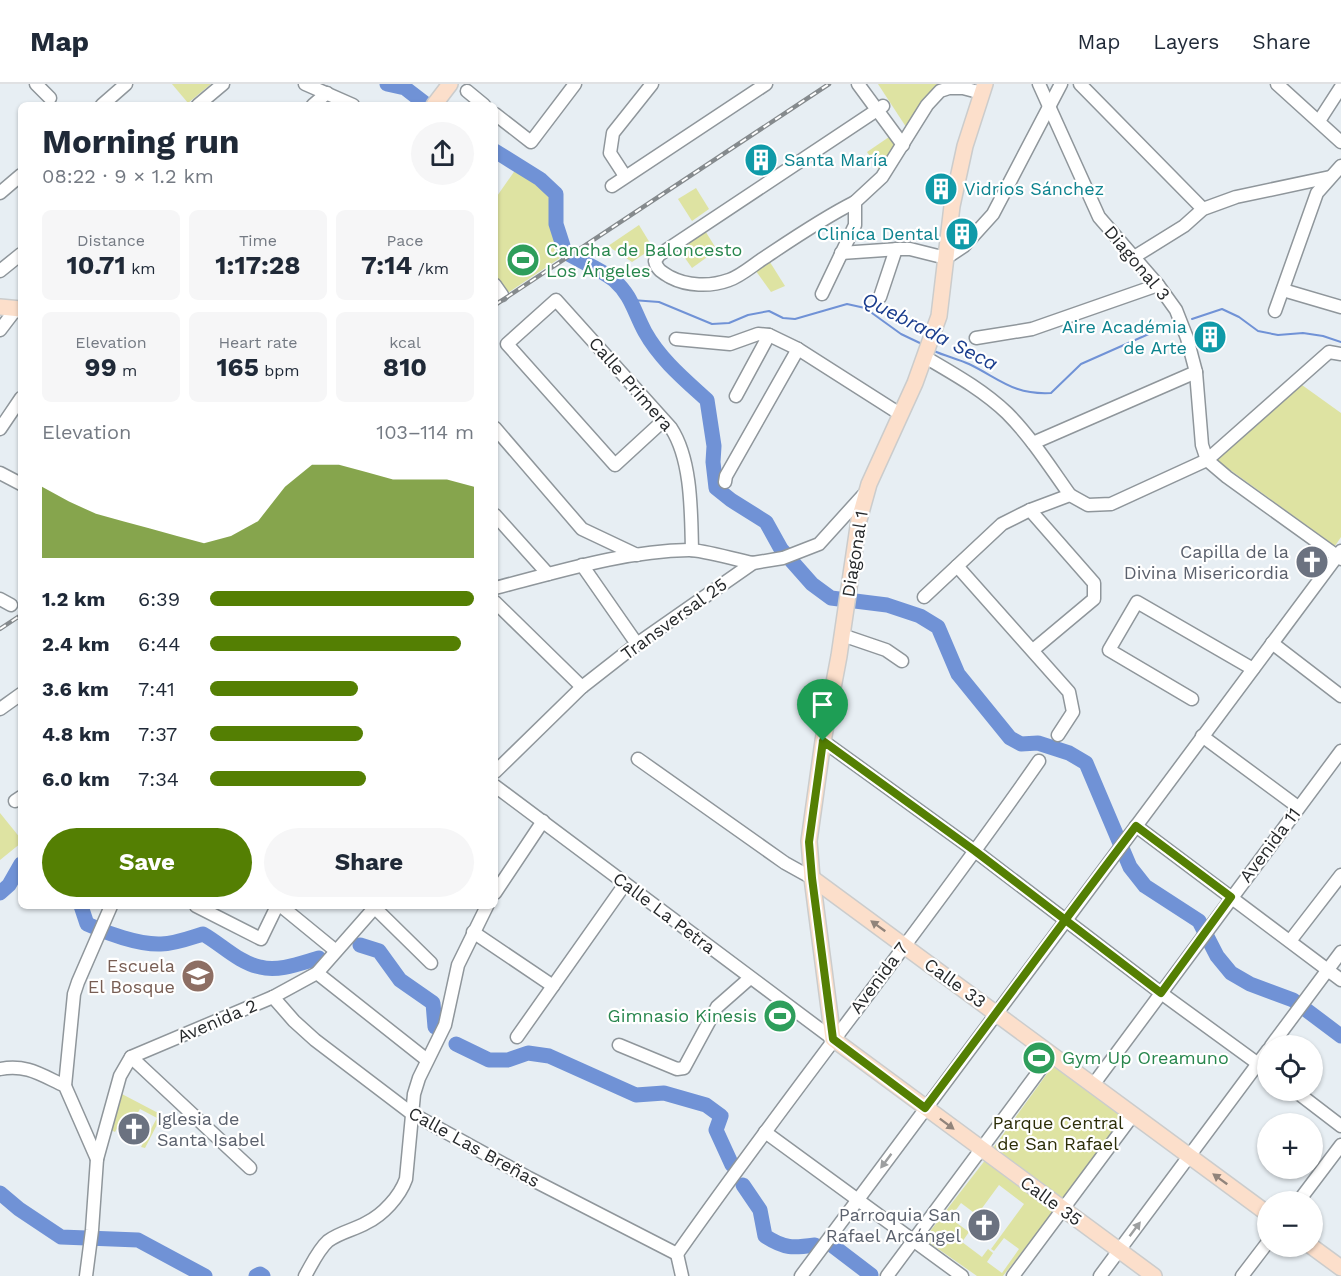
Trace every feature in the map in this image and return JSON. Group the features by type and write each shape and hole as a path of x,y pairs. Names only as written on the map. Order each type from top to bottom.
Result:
{"main road":[{"path":"436,102 450,84"},
{"name":"Diagonal 1","path":"833,1039 809,842 823,741 859,520 867,491 933,336 943,298 946,258 958,178 965,146 984,89"},
{"path":"0,307 18,309"},
{"name":"Calle 33","path":"812,878 1257,1206"},
{"name":"Calle 35","path":"833,1039 1154,1276"},
{"path":"1323,1255 1341,1268"}],"street":[{"path":"36,84 50,98"},
{"path":"105,102 126,84"},
{"path":"202,102 223,84"},
{"path":"305,84 346,102"},
{"path":"498,116 531,142 575,84"},
{"path":"626,176 610,153 613,134 652,84"},
{"path":"858,84 905,141"},
{"path":"865,84 880,109"},
{"name":"Diagonal 3","path":"1039,84 1099,217 1158,285 1176,310 1187,338 1196,372 1202,445 1207,460"},
{"path":"841,254 910,249 946,258 963,246 993,214 1061,84"},
{"path":"1080,84 1203,209"},
{"path":"1277,84 1341,142"},
{"path":"612,186 763,85"},
{"path":"1319,121 1341,87"},
{"path":"880,109 659,255 655,261 660,271 675,280 705,285 730,280 832,213 855,202 882,177 927,105 940,91 949,88 984,89"},
{"path":"466,91 480,102"},
{"path":"316,102 327,93"},
{"path":"1275,311 1317,194 1341,166"},
{"path":"1134,257 1184,226 1203,209 1236,197 1330,177"},
{"path":"0,193 18,178"},
{"path":"822,294 855,225 855,202"},
{"path":"880,297 896,249"},
{"path":"0,271 18,256"},
{"path":"976,338 1032,329 1158,285"},
{"path":"1283,290 1341,307"},
{"name":"Calle Primera","path":"664,420 615,465 507,344 556,300 664,420 678,439 682,449 690,502 692,550"},
{"path":"0,330 18,309"},
{"path":"676,339 730,344 758,334 769,335 798,349 900,414"},
{"path":"736,396 769,335"},
{"path":"725,482 726,476 798,349"},
{"path":"926,355 975,386 1007,413 1033,443 1070,495 1088,505 1111,504 1207,460 1329,351 1341,354"},
{"path":"1033,443 1196,372"},
{"path":"0,429 18,402"},
{"path":"498,431 582,529 637,555"},
{"path":"801,1276 1202,736 1340,555 1227,477 1207,460"},
{"path":"0,473 18,482"},
{"name":"Transversal 25","path":"498,769 582,687 637,644 753,563 798,554 819,544 867,491"},
{"path":"924,597 1002,524 1030,510 1070,495"},
{"path":"1030,510 1094,583 1094,599 1033,650"},
{"path":"498,518 548,574"},
{"path":"498,587 582,565 637,555 692,550 753,563"},
{"path":"582,565 637,644"},
{"path":"957,566 1069,692 1073,711 1058,735"},
{"path":"1192,699 1109,650 1137,602 1253,669"},
{"path":"498,605 582,687"},
{"path":"842,635 886,650 902,661"},
{"path":"1272,643 1341,696"},
{"path":"0,709 18,696"},
{"path":"1202,736 1298,807"},
{"path":"823,741 975,851 1065,921 1257,1063"},
{"name":"Avenida 11","path":"1093,1085 1341,751"},
{"name":"Calle 33","path":"638,759 786,863 812,878"},
{"name":"Avenida 7","path":"677,1254 734,1173 975,851 1039,761"},
{"name":"Calle La Petra","path":"498,788 833,1039"},
{"path":"498,888 543,821"},
{"path":"1136,826 1341,980"},
{"path":"1290,941 1341,875"},
{"path":"517,1037 625,884"},
{"path":"97,1159 65,1086 74,994 110,909"},
{"path":"202,909 261,939 277,909"},
{"path":"283,909 336,951"},
{"name":"Avenida 2","path":"130,1057 273,998 317,973 372,909"},
{"path":"376,909 431,963"},
{"path":"305,1276 317,1255 330,1240 369,1222 380,1214 402,1189 406,1179 414,1094 445,1025 458,965 485,909"},
{"path":"473,932 553,986"},
{"path":"1279,1035 1341,952"},
{"path":"317,973 428,1060"},
{"path":"619,1045 677,1069 684,1068 717,1007 750,978"},
{"name":"Calle Las Breñas","path":"273,998 315,1040 411,1113 529,1178 677,1254"},
{"path":"887,1276 1051,1054"},
{"path":"86,1276 91,1243 97,1159 120,1076 130,1057 250,1168"},
{"path":"0,1069 26,1068 65,1086"},
{"path":"1100,1276 1189,1156 1257,1074"},
{"path":"1308,1101 1341,1126"},
{"path":"1013,1276 1132,1114"},
{"path":"765,1132 962,1276"},
{"path":"1306,1191 1341,1145"},
{"path":"677,1254 682,1276"},
{"path":"1242,1276 1257,1256"}],"green space":[{"path":"172,84 211,84 189,102"},
{"path":"878,84 945,84 910,133"},
{"path":"889,137 895,144 880,171 867,152"},
{"path":"516,169 538,183 552,196 550,224 563,256 506,294 498,282 498,195"},
{"path":"696,188 709,209 692,221 678,199"},
{"path":"639,225 653,248 632,262 608,246"},
{"path":"704,229 717,250 692,268 678,248"},
{"path":"768,259 785,286 771,292 753,267"},
{"path":"1302,385 1341,413 1341,537 1335,546 1215,459"},
{"path":"0,813 18,835 18,845 0,860"},
{"name":"Parque Central de San Rafael","path":"1054,1064 1125,1116 1062,1202 991,1151"},
{"path":"120,1093 162,1115 145,1148 141,1147 157,1118 140,1109 130,1126 121,1121 115,1132 109,1129"},
{"path":"986,1159 1055,1210 1003,1276 977,1276 924,1239","holes":["999,1185 1024,1204 991,1249 994,1251 1004,1238 1019,1249 1002,1273 987,1262 993,1253 988,1249 982,1257 962,1242 969,1232 950,1218 961,1203 977,1215"]}],"waterway":[{"path":"387,84 405,88 423,102"},
{"path":"498,153 540,179 556,194 556,224 565,252 602,272 620,286 629,298 651,342 673,368 707,400 714,446 716,488 766,522 781,549 812,584 831,598 887,605 920,616 938,627 958,674 1010,738 1021,744 1038,743 1069,753 1086,763 1130,867 1145,886 1199,921 1217,956 1231,973 1250,984 1293,1000 1341,1036"},
{"name":"Quebrada Seca","path":"632,300 659,302 712,324 729,323 748,315 769,311 783,318 795,319 847,304 865,308 901,334 924,345"},
{"name":"Quebrada Seca","path":"1192,319 1222,309 1239,317 1258,331 1278,335 1303,333 1341,342"},
{"name":"Quebrada Seca","path":"934,351 969,364 1017,389 1051,393 1081,364 1169,325"},
{"path":"0,893 9,885 18,869"},
{"path":"82,909 87,924 113,935 152,944 166,944 203,934 252,965 275,968 319,958"},
{"path":"360,945 379,951 400,980 433,1003 435,1027"},
{"path":"456,1044 489,1060 508,1060 528,1053 549,1056 636,1095 664,1093 706,1105 721,1116 716,1130 732,1165"},
{"path":"743,1185 760,1210 765,1236 789,1246 815,1245"},
{"path":"0,1193 19,1209 61,1237 138,1240 205,1276"},
{"path":"833,1246 871,1275"},
{"path":"256,1276 260,1274 263,1276"}],"railway":[{"path":"498,303 829,84"},
{"path":"0,629 18,617"}],"place":[{"name":"Santa María","path":"761,160"},
{"name":"Vidrios Sánchez","path":"941,189"},
{"name":"Cliníca Dental","path":"962,234"},
{"name":"Cancha de Baloncesto Los Ángeles","path":"523,260"},
{"name":"Aire Académia de Arte","path":"1210,337"},
{"name":"Capilla de la Divina Misericordia","path":"1312,562"},
{"name":"Escuela El Bosque","path":"198,976"},
{"name":"Gimnasio Kinesis","path":"780,1016"},
{"name":"Gym Up Oreamuno","path":"1039,1058"},
{"name":"Iglesia de Santa Isabel","path":"134,1129"},
{"name":"Parroquia San Rafael Arcángel","path":"984,1225"}],"route":[{"path":"823,741 809,842 833,1039 925,1108 1065,921 1117,852 1136,826 1231,897 1161,993 1065,921 975,851 823,741"}]}
